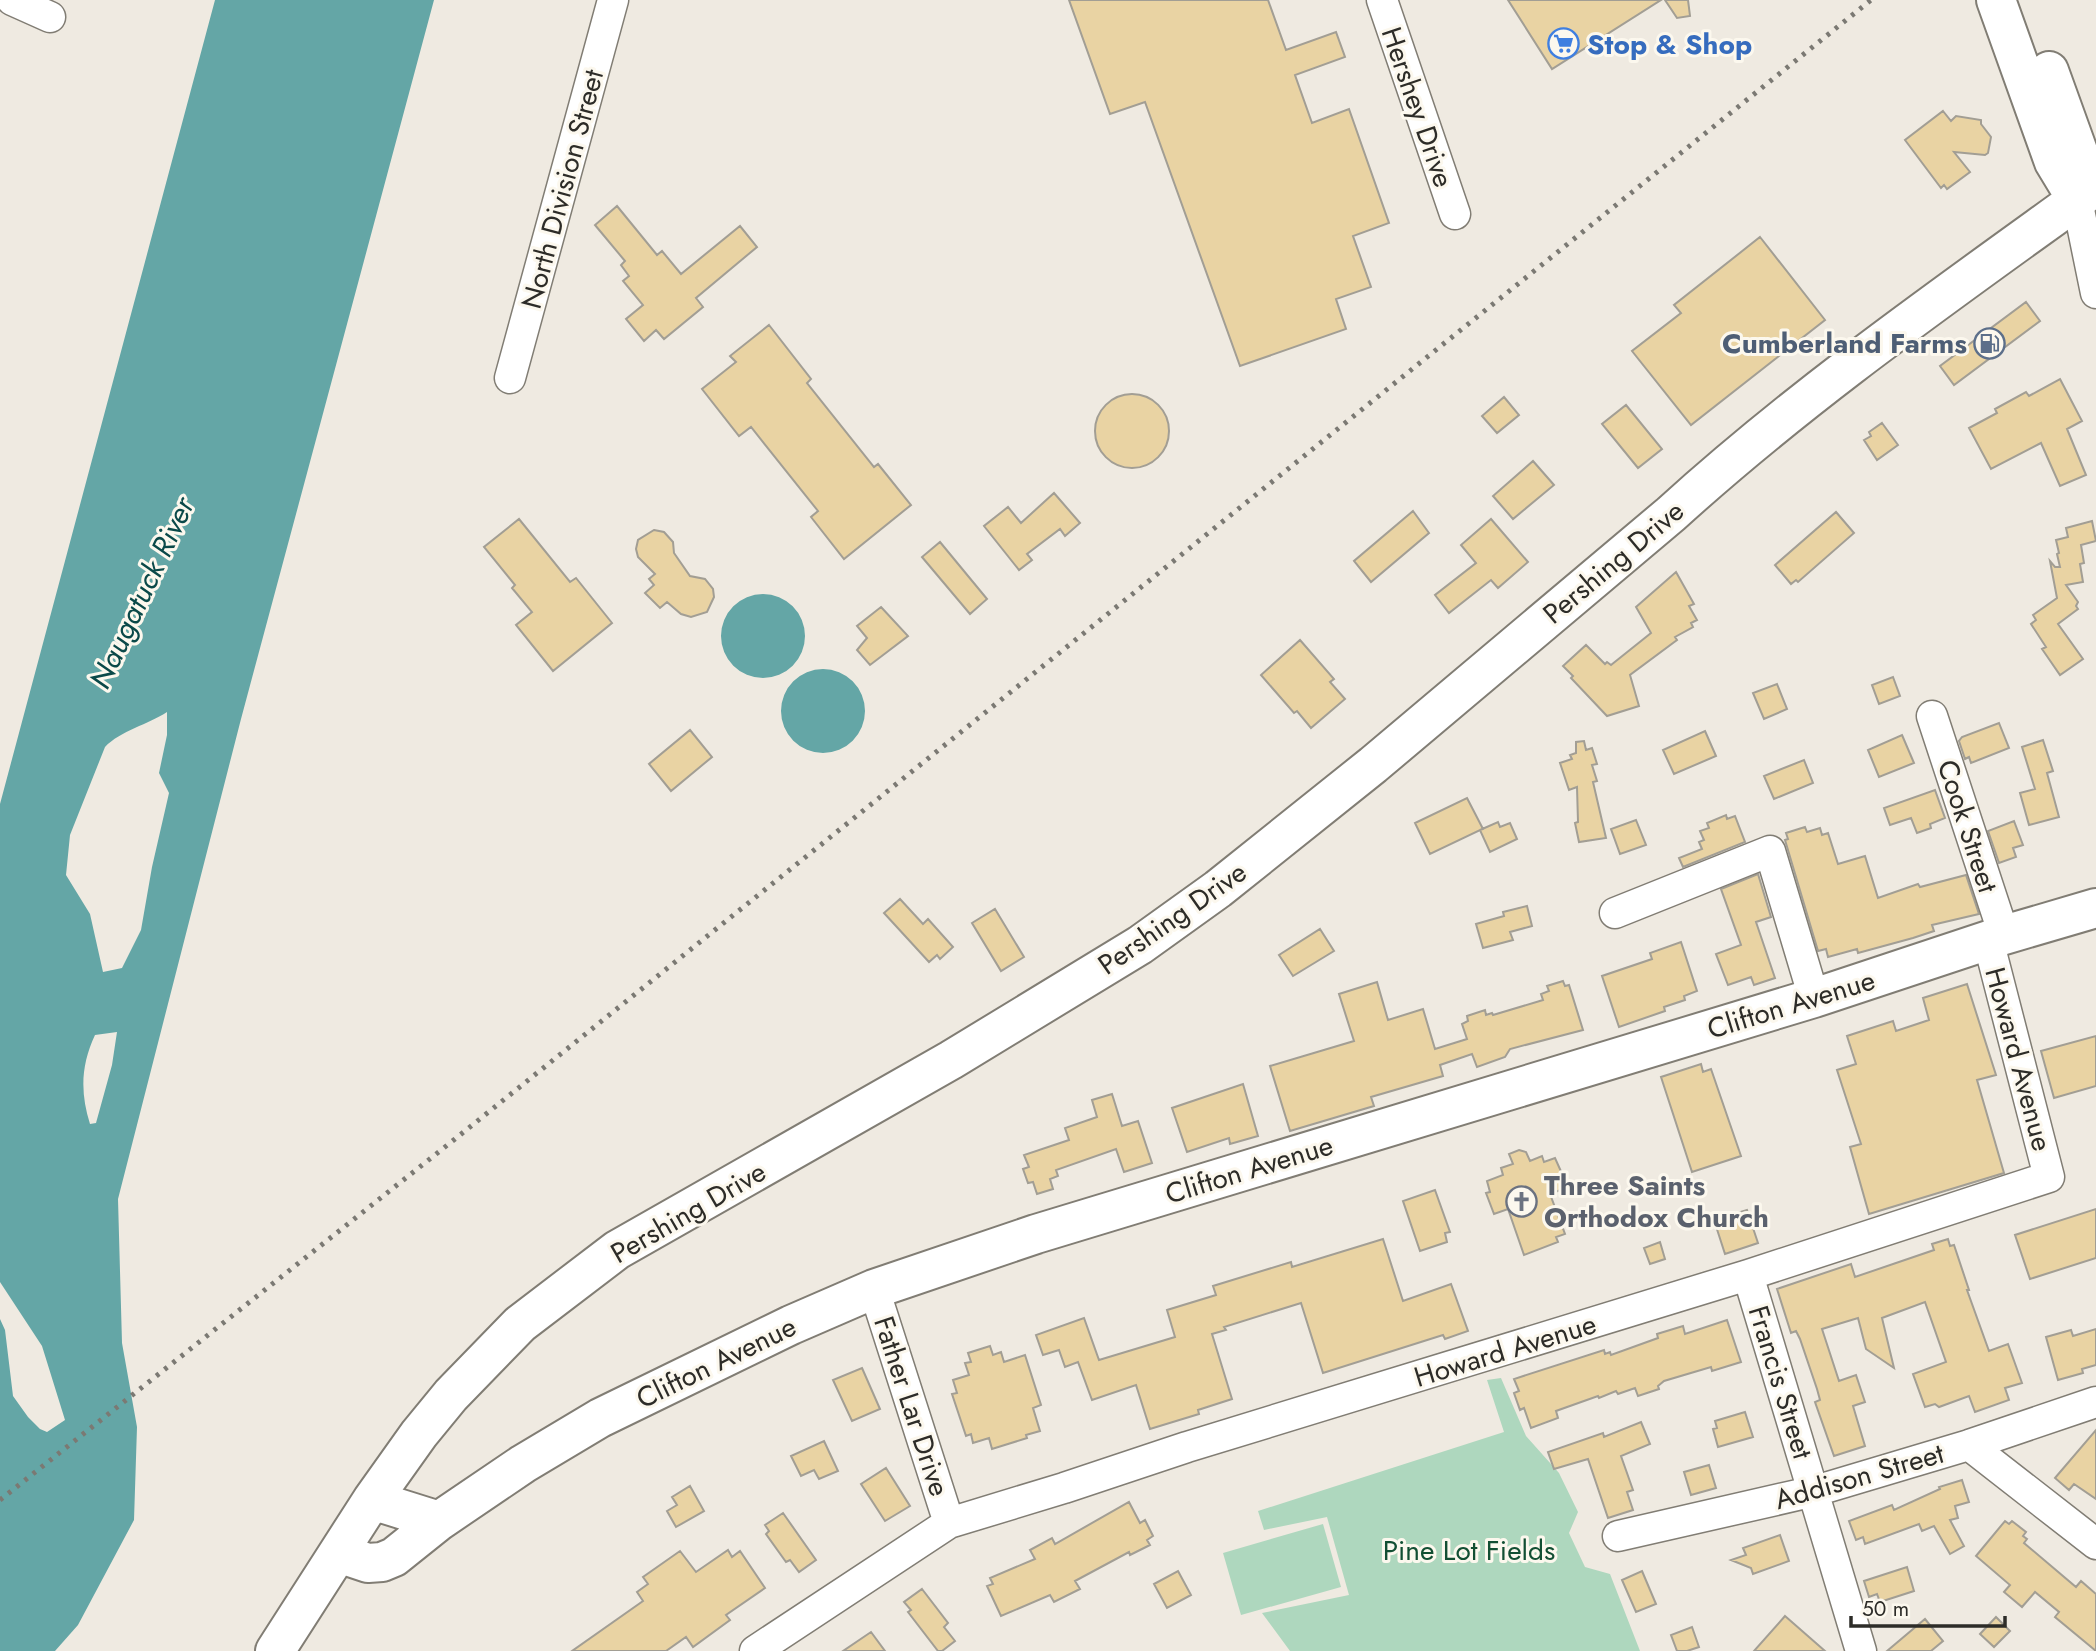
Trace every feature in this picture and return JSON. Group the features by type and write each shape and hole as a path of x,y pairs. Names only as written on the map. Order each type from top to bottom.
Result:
{"main road":[{"path":"1996,0 2054,162 2087,193"},
{"path":"2022,0 2080,157 2081,174 2087,193"},
{"name":"Pershing Drive","path":"275,1651 372,1500 419,1434 451,1395 520,1324 617,1250 951,1060 1140,944 1187,912 1382,757 1713,475 1889,334 2087,193"},
{"name":"Clifton Avenue","path":"338,1553 368,1563 382,1562 412,1544 439,1521 523,1464 600,1418 791,1325 874,1289 1036,1234 1814,998 2096,908"},
{"path":"372,1500 439,1521"}],"street":[{"path":"12,0 50,17"},
{"name":"North Division Street","path":"510,378 613,0"},
{"name":"Hershey Drive","path":"1382,0 1455,214"},
{"path":"2087,193 2096,293"},
{"name":"Cook Street","path":"1932,716 1996,938"},
{"path":"1615,913 1770,851 1814,998"},
{"name":"Howard Avenue","path":"755,1651 949,1522 1748,1275 2049,1177 1996,938"},
{"name":"Francis Street","path":"1748,1275 1861,1651"},
{"name":"Father Lar Drive","path":"874,1289 949,1522"},
{"name":"Addison Street","path":"1618,1536 1815,1491 2096,1402"},
{"path":"1969,1444 2096,1545"}],"green space":[{"name":"Pine Lot Fields","path":"1501,1378 1526,1436 1559,1473 1578,1512 1569,1533 1585,1567 1610,1574 1640,1651 1290,1651 1262,1613 1349,1595 1327,1517 1264,1530 1258,1511 1504,1432 1487,1380"},
{"path":"1323,1524 1341,1587 1241,1615 1223,1553"}],"water":[{"name":"Naugatuck River","path":"215,0 434,0 241,719 118,1199 122,1343 137,1427 134,1520 78,1625 55,1651 0,1651 0,1319 5,1330 13,1396 40,1429 47,1432 65,1420 42,1346 0,1282 0,804","holes":["167,712 167,735 159,773 169,793 141,930 122,968 103,972 90,914 66,875 70,835 105,747 118,736","117,1032 112,1065 96,1123 90,1124 83,1090 90,1046 95,1035"]},
{"path":"763,594 779,597 793,606 802,620 805,636 802,652 793,666 779,675 763,678 747,675 733,666 724,652 721,636 724,620 733,606 747,597"},
{"path":"823,669 839,672 853,681 862,695 865,711 862,727 853,741 839,750 823,753 807,750 793,741 784,727 781,711 784,695 793,681 807,672"}],"building":[{"path":"1069,0 1268,0 1286,50 1336,32 1345,57 1295,75 1312,123 1349,109 1389,223 1353,236 1371,287 1336,299 1346,329 1240,366 1145,102 1110,114"},
{"name":"Stop & Shop","path":"1508,0 1661,0 1552,69"},
{"path":"1665,0 1688,0 1690,16 1677,18"},
{"path":"1943,111 1951,121 1956,116 1981,120 1991,137 1988,153 1985,155 1954,152 1970,172 1947,189 1944,185 1941,188 1905,140"},
{"path":"617,206 657,255 662,251 681,274 740,226 757,247 696,298 703,307 664,339 656,330 644,341 626,319 643,305 623,281 629,276 621,265 625,261 595,225"},
{"path":"1760,237 1825,320 1691,425 1632,351 1681,313 1674,305"},
{"path":"2026,302 2040,321 1954,385 1940,366"},
{"path":"769,325 811,379 807,383 874,467 878,464 911,505 844,559 811,517 818,511 751,427 739,436 702,389 736,362 730,356"},
{"path":"2060,379 2082,421 2067,429 2086,475 2060,486 2041,443 1991,469 1969,428 1997,413 1995,409 2026,392 2029,396"},
{"path":"1125,394 1139,394 1153,400 1163,410 1169,431 1167,445 1153,462 1139,468 1125,468 1111,462 1101,452 1095,438 1095,424 1101,410 1111,400"},
{"path":"1504,397 1519,415 1497,433 1482,416"},
{"path":"1626,405 1662,449 1638,468 1602,424"},
{"path":"1882,423 1898,445 1877,460 1864,440 1871,436 1869,432"},
{"path":"1533,461 1554,485 1513,519 1493,496"},
{"path":"1054,493 1080,523 1065,536 1060,529 1027,554 1032,560 1019,570 984,526 1008,507 1021,523"},
{"path":"1413,511 1429,533 1371,582 1354,561"},
{"path":"1836,512 1854,533 1798,582 1796,580 1791,584 1775,565"},
{"path":"519,519 570,582 576,578 612,623 553,671 516,625 532,612 512,588 515,585 484,547"},
{"path":"1491,519 1528,562 1498,588 1491,580 1449,613 1435,595 1476,563 1461,545"},
{"path":"2092,521 2096,541 2081,545 2083,582 2066,585 2078,602 2078,609 2058,624 2083,659 2060,675 2042,649 2046,647 2031,624 2036,620 2033,615 2057,598 2050,561 2055,567 2060,567 2056,540 2068,537 2066,528"},
{"path":"654,530 664,532 673,542 674,553 690,576 705,579 713,589 714,597 707,612 691,617 681,614 667,602 660,608 645,593 654,585 649,579 655,574 638,557 636,549 638,540"},
{"path":"940,542 987,599 970,614 922,557"},
{"path":"1676,572 1694,604 1689,606 1697,620 1691,623 1693,627 1675,637 1677,640 1630,675 1639,706 1607,716 1563,666 1586,645 1605,664 1607,662 1611,665 1651,633 1636,607"},
{"path":"881,607 908,636 870,665 857,650 867,638 857,626"},
{"path":"1300,640 1334,679 1330,682 1345,699 1311,728 1261,675"},
{"path":"1893,677 1900,696 1879,704 1872,685"},
{"path":"1777,684 1787,709 1764,719 1753,693"},
{"path":"1999,723 2009,748 1971,763 1969,757 1965,759 1959,741 1962,737"},
{"path":"690,730 712,757 671,791 649,764"},
{"path":"1705,731 1716,756 1674,774 1663,750"},
{"path":"1902,735 1914,763 1879,777 1868,750"},
{"path":"2043,740 2053,771 2047,773 2059,817 2029,825 2020,793 2035,789 2022,747"},
{"path":"1584,741 1586,750 1592,748 1597,764 1592,765 1597,781 1593,782 1606,838 1579,842 1575,823 1578,822 1577,787 1569,790 1560,763 1572,759 1570,755 1576,753 1576,742"},
{"path":"1804,760 1813,783 1774,799 1764,776"},
{"path":"1935,790 1945,818 1930,824 1931,828 1917,833 1911,818 1890,825 1884,808"},
{"path":"1467,798 1483,829 1498,822 1500,827 1510,823 1517,839 1490,852 1480,830 1430,854 1415,823"},
{"path":"1726,815 1727,819 1735,816 1745,842 1683,867 1679,858 1702,849 1699,842 1704,840 1700,831 1709,828 1707,823"},
{"path":"1636,820 1646,845 1620,854 1611,829"},
{"path":"2014,821 2023,845 2013,848 2016,857 1999,863 1988,831"},
{"path":"1805,827 1807,832 1820,828 1822,835 1828,833 1838,864 1865,856 1878,898 1918,884 1920,887 1966,875 1979,914 1932,925 1934,931 1913,938 1858,953 1857,949 1828,957 1826,949 1818,951 1785,840 1788,839 1786,833"},
{"path":"1758,874 1771,917 1756,922 1775,978 1754,985 1751,977 1728,985 1716,954 1741,945 1721,889"},
{"path":"900,899 923,924 928,919 953,947 940,959 937,955 929,962 884,913"},
{"path":"1527,906 1532,926 1510,932 1513,940 1483,948 1476,924 1504,916 1503,912"},
{"path":"995,909 1024,957 1001,971 972,923"},
{"path":"1320,929 1334,951 1293,976 1279,955"},
{"path":"1681,942 1697,991 1684,996 1685,1000 1664,1007 1665,1011 1619,1027 1602,976 1652,959 1650,953"},
{"path":"1563,981 1565,986 1569,985 1583,1030 1510,1049 1505,1057 1477,1067 1472,1054 1440,1065 1443,1076 1371,1097 1374,1106 1290,1131 1270,1066 1354,1041 1339,994 1377,982 1388,1020 1423,1009 1435,1049 1467,1039 1462,1024 1468,1021 1467,1016 1485,1010 1486,1015 1493,1015 1543,1000 1541,994 1549,991 1547,986"},
{"path":"1967,984 1996,1075 1977,1080 2004,1173 1869,1214 1850,1147 1861,1144 1837,1070 1856,1064 1847,1036 1893,1021 1896,1031 1929,1020 1923,998"},
{"path":"2096,1036 2096,1086 2054,1098 2041,1051"},
{"path":"1701,1064 1703,1072 1711,1069 1741,1156 1692,1172 1661,1077"},
{"path":"1243,1084 1258,1136 1230,1144 1229,1138 1187,1152 1172,1108"},
{"path":"1112,1094 1122,1126 1138,1121 1152,1163 1124,1172 1116,1149 1056,1170 1058,1176 1050,1179 1053,1189 1037,1194 1033,1182 1028,1183 1023,1169 1029,1167 1024,1155 1069,1140 1065,1128 1097,1117 1092,1100"},
{"name":"Three Saints Orthodox Church","path":"1519,1150 1526,1152 1530,1161 1542,1156 1544,1162 1555,1158 1568,1187 1550,1194 1565,1234 1556,1237 1558,1242 1524,1255 1508,1209 1494,1214 1486,1193 1490,1192 1487,1181 1503,1175 1501,1168 1513,1164 1509,1154"},
{"path":"1435,1190 1450,1232 1445,1233 1447,1242 1420,1251 1403,1201"},
{"path":"2096,1209 2096,1258 2030,1279 2015,1235"},
{"path":"1747,1210 1758,1243 1725,1254 1714,1220"},
{"path":"1383,1239 1403,1301 1451,1284 1468,1331 1445,1339 1443,1335 1323,1373 1301,1303 1224,1327 1226,1330 1212,1334 1232,1399 1198,1410 1199,1414 1150,1429 1136,1385 1092,1400 1078,1362 1065,1367 1059,1350 1043,1355 1036,1335 1084,1318 1099,1360 1175,1337 1167,1310 1216,1295 1213,1286 1291,1262 1292,1267"},
{"path":"1948,1239 1950,1246 1954,1245 1989,1351 2008,1344 2022,1383 2005,1388 2009,1400 1975,1412 1969,1396 1939,1407 1935,1404 1925,1407 1913,1374 1946,1362 1925,1302 1882,1318 1894,1368 1866,1349 1858,1318 1822,1329 1839,1381 1856,1375 1865,1402 1853,1406 1865,1446 1834,1456 1815,1402 1820,1400 1800,1339 1796,1331 1791,1333 1777,1289 1851,1264 1855,1277 1934,1250 1932,1244"},
{"path":"1660,1242 1665,1259 1650,1264 1644,1248"},
{"path":"1727,1320 1741,1362 1712,1371 1711,1367 1664,1381 1658,1386 1659,1389 1638,1396 1635,1388 1618,1394 1616,1391 1599,1398 1598,1396 1556,1411 1558,1418 1531,1428 1524,1408 1520,1410 1514,1393 1519,1391 1514,1379 1604,1350 1605,1354 1610,1352 1611,1355 1658,1338 1657,1334 1683,1326 1685,1334"},
{"path":"2096,1329 2096,1365 2082,1369 2083,1373 2058,1380 2046,1337 2071,1330 2073,1336"},
{"path":"990,1346 993,1355 1001,1352 1004,1362 1025,1355 1041,1405 1033,1408 1040,1431 992,1449 989,1438 973,1443 971,1434 966,1436 952,1394 957,1393 953,1380 969,1375 965,1363 971,1362 968,1353"},
{"path":"862,1368 880,1409 852,1421 833,1380"},
{"path":"1745,1412 1753,1437 1718,1447 1713,1429 1717,1428 1715,1421"},
{"path":"1641,1422 1650,1444 1621,1456 1633,1490 1627,1492 1633,1510 1608,1518 1588,1459 1554,1469 1548,1452 1603,1433 1604,1437"},
{"path":"2096,1430 2096,1499 2074,1484 2069,1490 2055,1478"},
{"path":"824,1441 838,1471 819,1479 814,1470 801,1476 791,1456"},
{"path":"1709,1465 1716,1488 1691,1495 1684,1472"},
{"path":"886,1468 910,1506 885,1521 861,1484"},
{"path":"1962,1480 1969,1502 1955,1506 1958,1518 1950,1520 1964,1546 1950,1554 1934,1526 1922,1531 1919,1524 1865,1544 1863,1537 1856,1540 1849,1521 1892,1505 1894,1510 1940,1489 1939,1487"},
{"path":"690,1486 704,1511 676,1527 667,1511 677,1505 672,1497"},
{"path":"1129,1502 1140,1523 1145,1520 1153,1536 1147,1540 1150,1545 1130,1555 1129,1552 1075,1581 1080,1589 1054,1602 1050,1595 1001,1616 987,1586 993,1584 990,1578 1035,1559 1030,1550 1052,1538 1055,1544"},
{"path":"783,1513 816,1560 799,1572 790,1560 786,1562 766,1534 769,1531 765,1525"},
{"path":"2005,1521 2009,1524 2012,1521 2026,1532 2023,1536 2027,1539 2024,1543 2076,1587 2081,1581 2096,1594 2096,1651 2055,1617 2059,1612 2035,1592 2022,1607 2004,1592 2010,1585 1976,1556"},
{"path":"1780,1535 1789,1561 1753,1574 1751,1568 1731,1560 1746,1555 1743,1548"},
{"path":"728,1550 732,1557 740,1551 765,1588 726,1615 730,1620 693,1647 686,1637 666,1651 572,1651 643,1601 637,1592 648,1584 643,1577 680,1551 696,1572"},
{"path":"1907,1567 1914,1591 1880,1602 1877,1594 1869,1597 1864,1581"},
{"path":"1178,1571 1191,1595 1167,1608 1154,1584"},
{"path":"1642,1571 1656,1604 1636,1612 1622,1580"},
{"path":"922,1589 948,1623 944,1627 955,1641 942,1651 938,1651 908,1612 911,1610 904,1602"},
{"path":"1785,1616 1825,1651 1754,1651"},
{"path":"1996,1617 2010,1631 1994,1647 1980,1634"},
{"path":"1925,1619 1943,1641 1931,1651 1887,1651"},
{"path":"1692,1627 1699,1647 1677,1651 1671,1635"},
{"path":"871,1632 885,1651 843,1651"}],"railway":[{"path":"0,1500 455,1139 1871,0"}],"place":[{"name":"Stop & Shop","path":"1564,44"},
{"name":"Cumberland Farms","path":"1990,343"},
{"name":"Three Saints Orthodox Church","path":"1521,1201"}]}
